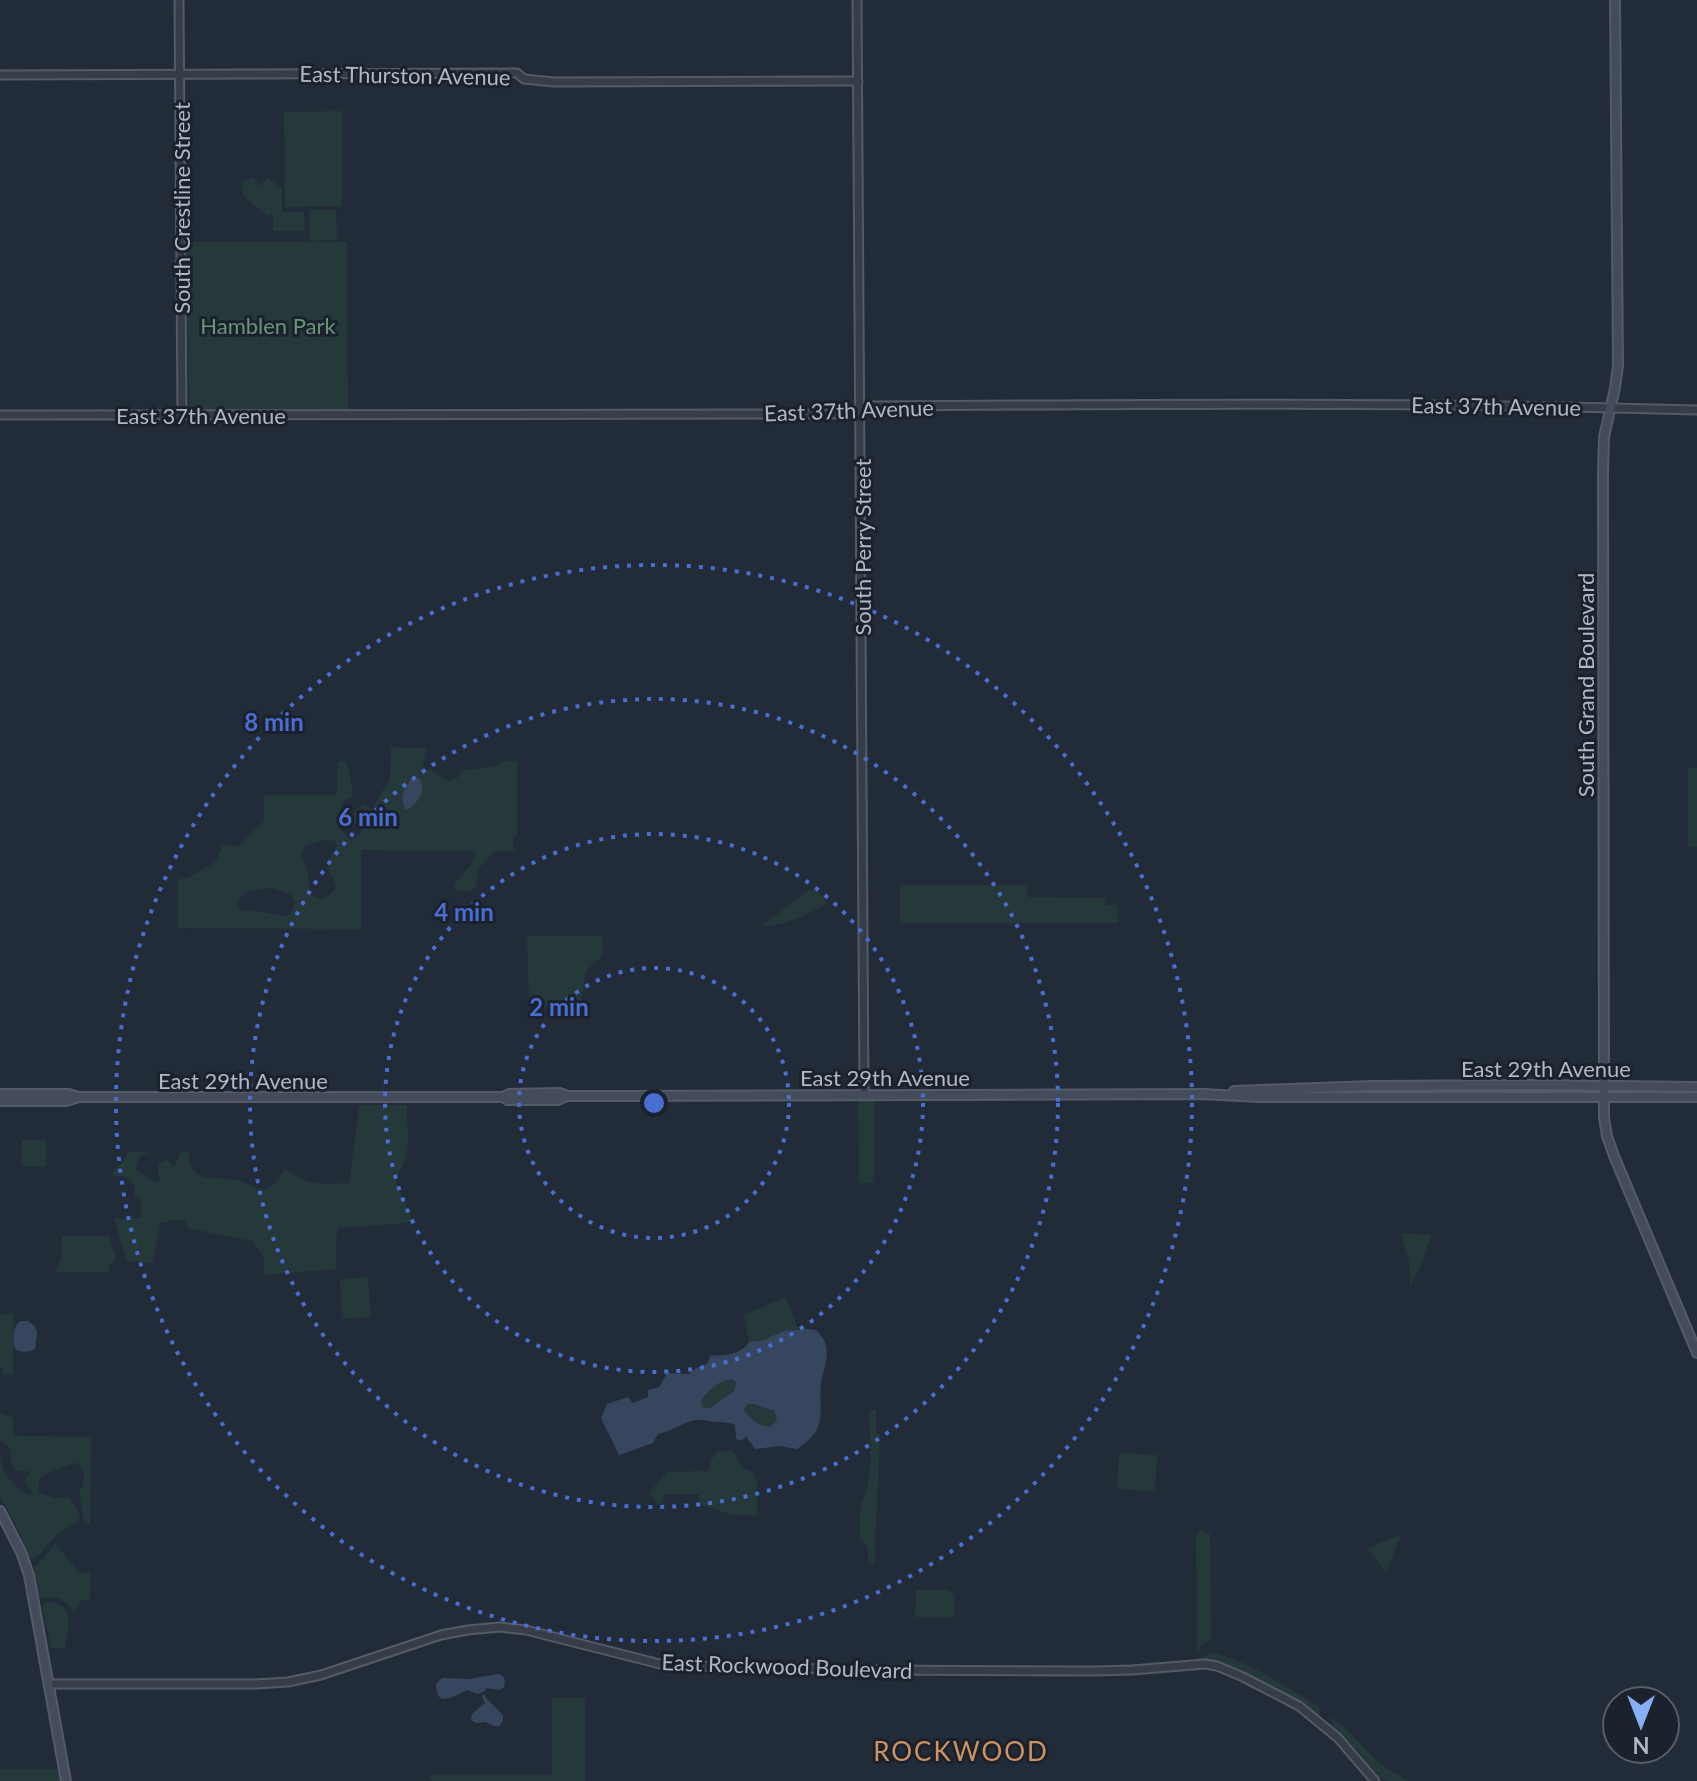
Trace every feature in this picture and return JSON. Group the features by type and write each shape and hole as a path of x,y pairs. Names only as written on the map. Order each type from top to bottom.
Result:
{"main road":[{"name":"South Grand Boulevard","path":"1615,0 1618,366 1604,437 1603,472 1602,1086 1606,1128 1614,1156 1697,1353"},
{"name":"East 29th Avenue","path":"1203,1094 1372,1086 1697,1087"},
{"name":"East 29th Avenue","path":"0,1094 69,1094 79,1097 503,1097 508,1100 558,1100 568,1096 1203,1094 1258,1097 1697,1097"},
{"name":"East 29th Avenue","path":"0,1101 66,1101 79,1097"},
{"path":"0,1511 29,1575 66,1781"}],"street":[{"name":"South Crestline Street","path":"179,0 182,415"},
{"name":"South Perry Street","path":"857,0 864,1095"},
{"name":"East Thurston Avenue","path":"0,75 517,73 524,79 554,82 858,81"},
{"name":"East 37th Avenue","path":"0,415 849,414 869,406 1026,405 1509,405 1697,410"},
{"name":"East Rockwood Boulevard","path":"49,1684 288,1682 321,1675 441,1635 499,1627 526,1630 660,1664 695,1666 1106,1671 1201,1664 1217,1666 1299,1706 1338,1738 1375,1781"}],"green space":[{"path":"342,111 342,206 285,207 284,112"},
{"path":"254,177 258,186 268,178 282,189 282,212 304,212 304,231 273,231 273,214 267,216 243,195 242,181"},
{"path":"310,210 336,210 337,240 310,241"},
{"name":"Hamblen Park","path":"187,242 347,242 348,410 189,410"},
{"path":"391,747 426,748 423,768 450,781 457,778 462,770 517,762 517,834 513,838 513,847 518,851 495,851 479,868 476,886 470,892 455,889 454,884 472,864 476,851 361,850 361,929 178,928 178,880 217,861 222,845 237,847 264,821 264,795 337,795 337,763 346,761 353,796 344,801 339,828 349,839 358,835 366,819 365,815 361,815 353,826 354,812 364,804 372,809 390,778","holes":["325,840 335,841 337,846 329,860 328,871 336,888 321,899 309,895 308,870 301,855 304,847","271,888 290,894 295,902 290,914 280,916 241,911 237,906 246,893"]},
{"path":"1688,768 1697,768 1697,847 1688,847"},
{"path":"900,885 1027,885 1028,897 1105,898 1105,905 1117,905 1118,923 900,923"},
{"path":"810,889 816,890 828,904 787,922 761,926"},
{"path":"527,936 602,936 603,955 586,971 580,1007 529,1005"},
{"path":"858,1101 874,1101 874,1183 859,1183"},
{"path":"362,1105 407,1105 407,1152 395,1179 412,1219 408,1223 338,1228 336,1269 264,1275 264,1257 252,1241 188,1228 186,1221 171,1220 161,1222 152,1263 127,1261 114,1219 141,1218 140,1197 135,1196 134,1184 125,1176 112,1176 128,1152 149,1152 139,1158 135,1169 155,1183 161,1181 158,1171 160,1163 167,1160 174,1167 181,1152 189,1152 190,1163 198,1174 241,1181 259,1189 273,1185 286,1169 309,1182 349,1183"},
{"path":"46,1139 46,1167 22,1166 22,1140"},
{"path":"1401,1233 1431,1235 1422,1264 1410,1286 1409,1261"},
{"path":"62,1236 109,1236 116,1257 109,1265 108,1272 55,1272 62,1256"},
{"path":"368,1277 371,1317 342,1319 340,1280"},
{"path":"786,1297 799,1330 783,1331 764,1340 749,1342 744,1315"},
{"path":"14,1313 13,1374 3,1375 0,1366 0,1315"},
{"path":"733,1379 736,1382 735,1391 710,1409 704,1408 701,1403 710,1390 723,1381"},
{"path":"747,1404 774,1411 777,1419 772,1426 759,1424 744,1409"},
{"path":"871,1410 876,1410 876,1434 880,1434 875,1564 869,1563 867,1546 860,1541 860,1509 867,1490 871,1457"},
{"path":"0,1413 13,1418 13,1436 91,1437 90,1524 84,1523 79,1491 84,1472 78,1464 73,1463 40,1477 38,1493 56,1498 69,1497 80,1518 57,1535 35,1559 30,1559 0,1496 0,1450 2,1466 8,1477 29,1495 33,1493 24,1481 31,1472 15,1470 10,1448 0,1441"},
{"path":"718,1451 733,1451 742,1468 753,1472 757,1480 757,1515 733,1515 700,1504 699,1494 665,1494 658,1504 649,1493 667,1472 706,1471"},
{"path":"1119,1453 1157,1455 1155,1491 1117,1489"},
{"path":"1203,1529 1210,1534 1211,1640 1197,1651 1196,1537"},
{"path":"1401,1535 1386,1572 1367,1548"},
{"path":"55,1543 79,1573 90,1572 90,1599 81,1601 74,1611 59,1599 40,1598 34,1567"},
{"path":"916,1590 949,1590 954,1595 954,1617 915,1617"},
{"path":"42,1604 58,1604 67,1612 65,1648 51,1648"},
{"path":"1213,1653 1238,1661 1267,1676 1319,1707 1320,1714 1316,1715 1243,1672 1196,1659"},
{"path":"552,1698 585,1698 585,1781 432,1781 428,1775 552,1775"},
{"path":"1329,1717 1348,1731 1376,1760 1408,1781 1378,1778"},
{"path":"0,1769 60,1769 62,1781 0,1781"}],"water":[{"path":"419,778 421,795 409,809 405,809 405,790 411,779"},
{"path":"21,1321 35,1326 35,1349 25,1352 15,1349 15,1330"},
{"path":"816,1330 827,1350 818,1427 797,1449 779,1446 755,1449 746,1436 742,1440 736,1438 735,1425 697,1420 658,1434 653,1443 619,1455 601,1418 607,1404 628,1397 633,1403 648,1397 648,1390 659,1387 667,1373 689,1374 707,1364 711,1355 732,1354 749,1342 764,1340 783,1331","holes":["733,1379 736,1383 734,1391 710,1408 704,1408 701,1402 711,1390 723,1381","747,1404 774,1411 777,1419 772,1426 760,1424 744,1410"]},
{"path":"497,1674 503,1676 505,1681 500,1690 486,1688 478,1694 467,1690 447,1699 439,1697 437,1692 436,1684 442,1678 469,1679"},
{"path":"484,1694 503,1715 499,1726 471,1720 472,1714 485,1703"}],"district":[{"name":"ROCKWOOD","path":"961,1751"}]}
